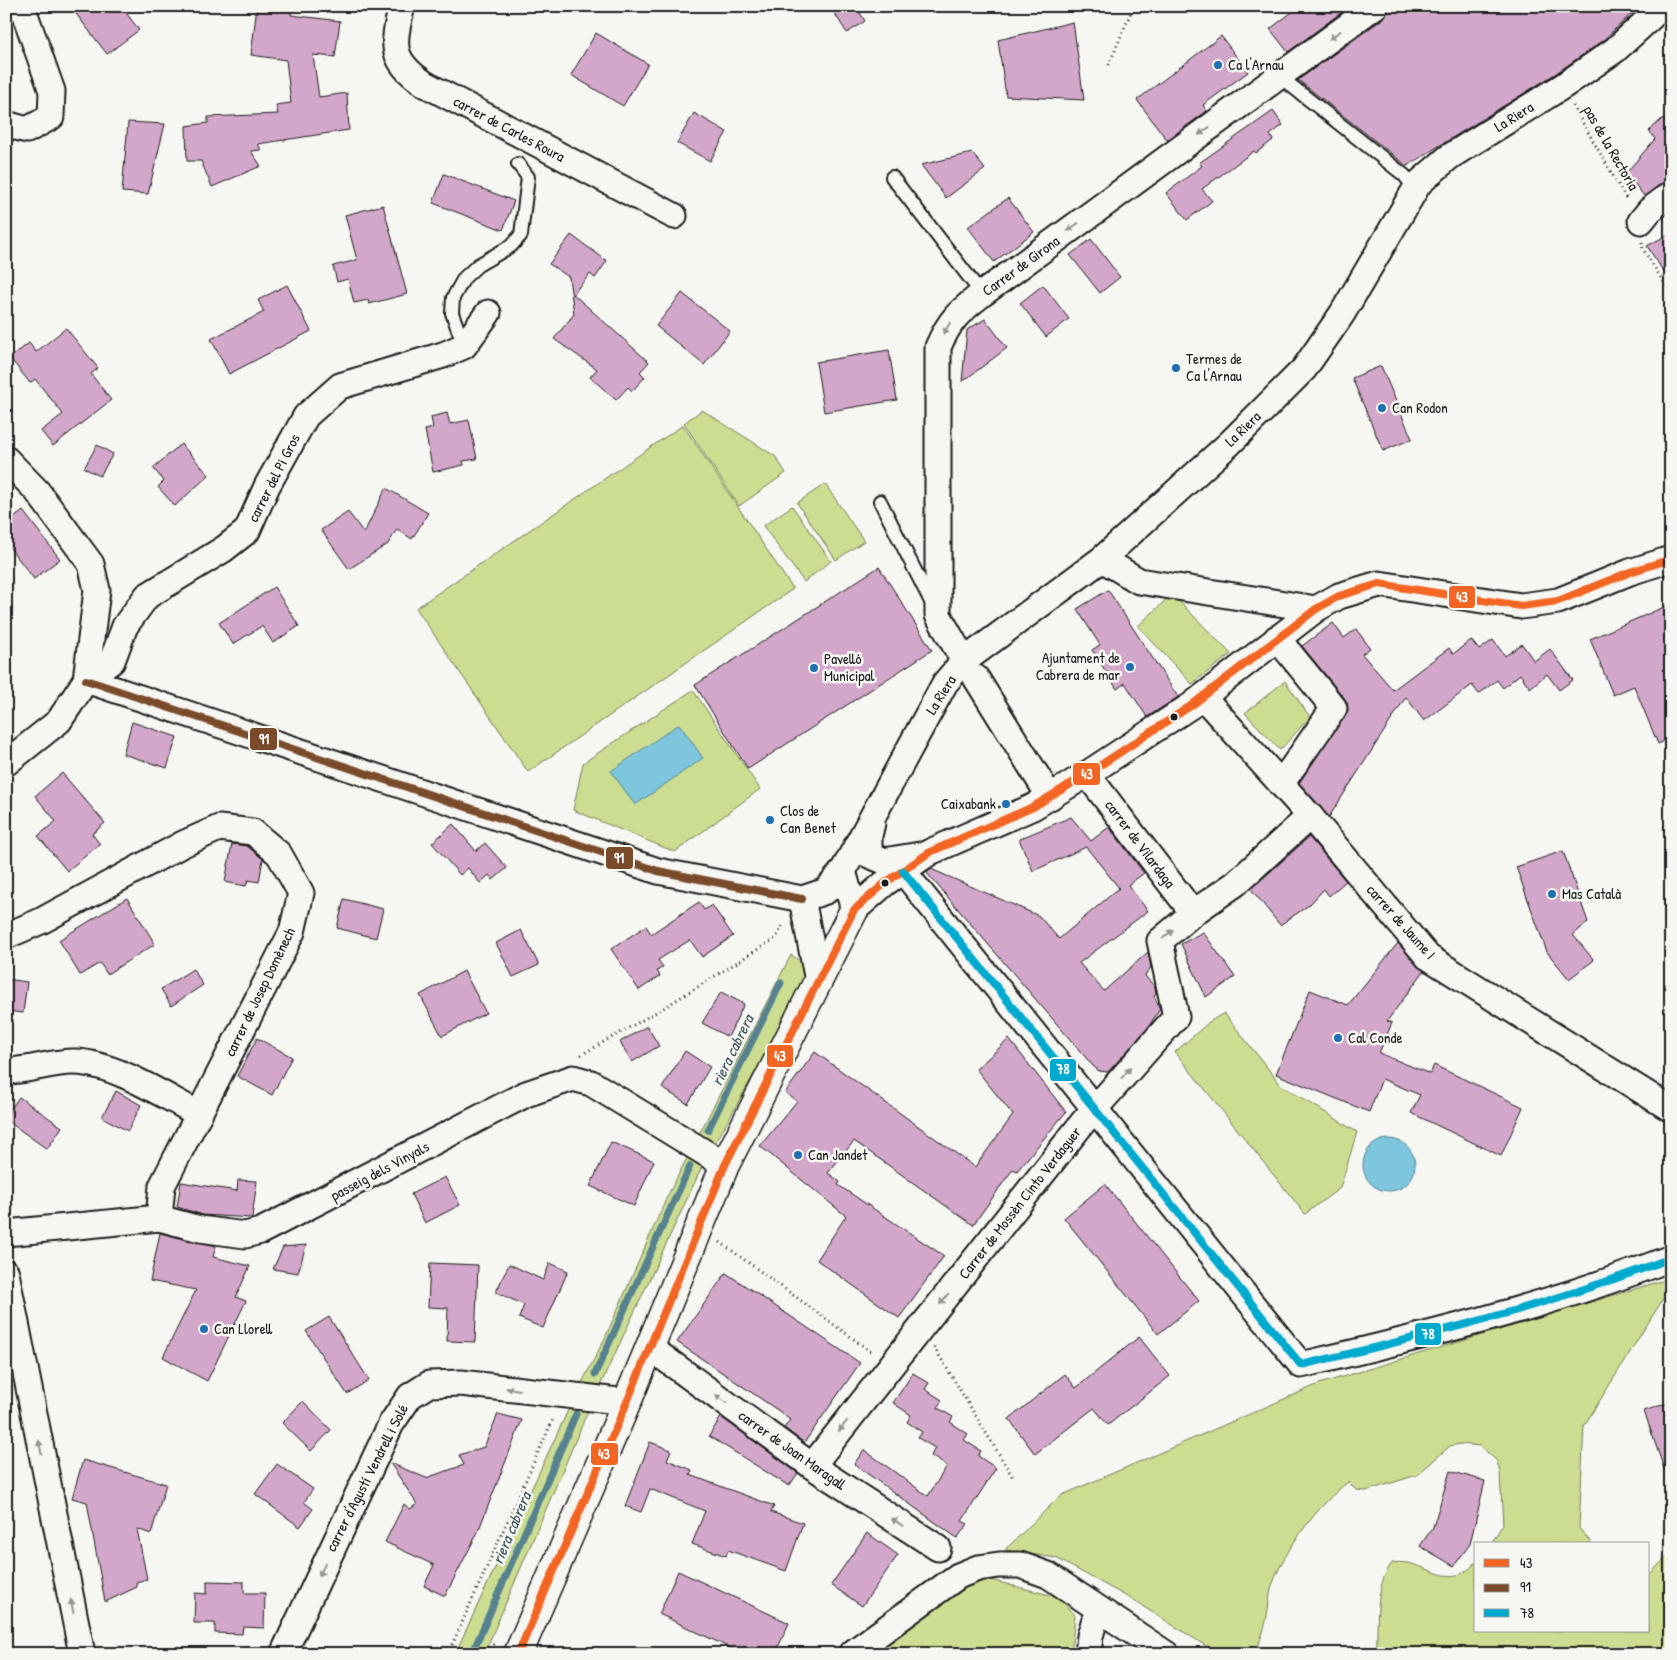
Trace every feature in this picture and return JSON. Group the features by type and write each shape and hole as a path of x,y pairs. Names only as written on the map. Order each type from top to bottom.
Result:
{"street":[{"path":"6,124 27,130 51,116 52,91 22,6"},
{"name":"carrer de Carles Roura","path":"402,6 396,38 397,57 406,72 425,84 674,216"},
{"name":"Carrer de Girona","path":"1050,797 938,614 938,347 956,314 1375,6"},
{"name":"La Riera","path":"798,897 826,891 843,870 945,683 970,669 1102,559 1230,443 1304,369 1342,314 1415,188 1449,157 1563,86 1615,50 1663,6"},
{"path":"1640,221 1650,210 1671,194"},
{"name":"carrer del Pi Gros","path":"86,680 112,662 125,626 147,596 224,550 247,531 267,486 306,416 340,386 443,356 464,346 488,313"},
{"path":"6,460 37,491 91,564 97,590 86,680 59,721 6,763"},
{"path":"1102,559 1139,581 1316,608"},
{"path":"878,803 869,836 869,855 884,861 930,852 1033,807 1087,774 1203,697 1316,608 1339,596 1379,584 1521,606 1558,602 1574,587 1671,559"},
{"path":"1277,638 1334,708 1281,784"},
{"path":"86,680 658,871 798,897 818,981"},
{"name":"carrer de Jaume I","path":"1203,697 1310,816 1428,957 1671,1109"},
{"name":"carrer de Vilardaga","path":"1087,774 1193,913"},
{"name":"Carrer de Mossèn Cinto Verdaguer","path":"812,1466 1094,1110 1176,1017 1160,941 1193,913 1235,884 1310,816"},
{"name":"carrer de Josep Domènech","path":"6,936 41,921 183,844 219,828 253,832 279,854 301,893 292,932 162,1186 158,1218"},
{"path":"518,1654 700,1227 719,1161 818,981 854,910 885,883 930,852"},
{"path":"843,870 854,910"},
{"path":"903,872 1301,1364 1427,1336 1606,1284 1671,1258"},
{"path":"806,925 838,941"},
{"path":"6,1071 24,1071 74,1062 104,1066 199,1114"},
{"path":"573,1078 591,1083 719,1161"},
{"name":"passeig dels Vinyals","path":"6,1233 158,1218 200,1229 245,1235 261,1231 526,1094 573,1078"},
{"path":"6,1273 82,1654"},
{"name":"carrer de Joan Maragall","path":"649,1347 812,1466 938,1548"},
{"name":"carrer d'Agustí Vendrell i Solé","path":"283,1654 391,1424 410,1396 429,1384 461,1383 627,1402"},
{"path":"851,1654 958,1576 978,1568 1020,1565 1048,1575 1166,1654"},
{"path":"1088,1654 1090,1636 1098,1609"}],"lane":[{"path":"1279,76 1404,175 1415,188"},
{"path":"464,346 452,313 453,298 464,278 471,271 511,246 521,235 528,177 518,164"},
{"path":"892,177 982,294"},
{"path":"880,501 938,614"}],"path":[{"path":"1109,66 1131,12 1138,6"},
{"path":"1230,6 1246,9 1253,6"},
{"name":"pas de la Rectoria","path":"1563,86 1609,170 1640,221"},
{"path":"1640,221 1643,249 1671,294"},
{"path":"573,1078 577,1058 667,1006 776,938 798,897"},
{"path":"700,1227 891,1366"},
{"path":"922,1327 1014,1479"},
{"path":"448,1654 555,1415 562,1395"}],"green space":[{"path":"702,410 775,456 786,473 739,506 684,423"},
{"path":"683,425 793,589 528,772 416,608"},
{"path":"825,484 864,541 836,560 797,503"},
{"path":"792,506 831,561 804,582 763,526"},
{"path":"1172,594 1231,654 1192,684 1138,626"},
{"path":"1285,681 1310,717 1280,750 1245,713"},
{"path":"693,690 760,789 675,852 573,810 583,763"},
{"path":"791,955 813,968 701,1169 585,1418 484,1654 455,1654 570,1406 605,1338 667,1197"},
{"path":"1224,1013 1281,1085 1357,1132 1340,1188 1305,1214 1175,1052 1209,1022"},
{"path":"1671,1278 1671,1286 1584,1426 1579,1528 1590,1542 1492,1542 1503,1524 1500,1473 1497,1461 1480,1446 1460,1444 1450,1446 1417,1475 1366,1491 1356,1490 1348,1482 1326,1502 1294,1542 1278,1570 1271,1588 1264,1629 1255,1654 1219,1654 1131,1599 1056,1558 1005,1550 1060,1496 1319,1384"},
{"path":"1671,1552 1671,1654 1376,1654 1379,1595 1386,1573 1392,1563 1415,1565 1446,1575 1456,1575 1466,1571 1474,1564 1474,1632 1650,1632 1650,1574"},
{"path":"978,1577 1058,1597 1075,1615 1071,1654 871,1654"}],"water":[{"path":"679,724 703,758 635,805 611,771"},
{"path":"1389,1139 1403,1143 1411,1151 1415,1165 1411,1179 1403,1187 1389,1191 1375,1187 1367,1179 1363,1165 1367,1151 1375,1143"}],"building":[{"path":"70,6 121,6 139,30 107,54"},
{"path":"257,6 292,6 291,15 340,21 335,57 313,55 319,97 347,93 349,130 258,144 261,150 251,151 261,166 212,187 201,161 187,161 186,126 208,123 208,117 278,114 276,105 291,103 286,60 251,55"},
{"path":"830,6 856,6 865,21 847,33"},
{"path":"1300,6 1350,6 1288,52 1270,29"},
{"path":"1389,6 1640,6 1600,43 1555,74 1407,166 1298,80 1384,18"},
{"path":"1073,22 1084,100 1006,96 998,40"},
{"path":"596,33 648,64 623,106 571,75"},
{"path":"1221,36 1248,72 1203,105 1207,111 1167,140 1137,100"},
{"path":"1273,111 1283,125 1270,135 1273,140 1256,153 1254,151 1202,189 1212,201 1187,220 1166,193 1202,166 1199,163"},
{"path":"694,113 727,132 710,161 677,143"},
{"path":"1663,118 1667,124 1671,119 1671,180 1662,183 1644,196 1626,173 1655,139 1649,131"},
{"path":"128,122 165,124 148,194 122,192"},
{"path":"972,153 985,169 946,198 921,165"},
{"path":"444,174 514,201 503,230 433,203"},
{"path":"1008,198 1034,232 994,262 968,227"},
{"path":"383,205 407,294 369,304 368,300 354,303 348,279 337,282 333,266 357,260 345,215"},
{"path":"1671,233 1671,283 1647,246"},
{"path":"571,235 607,261 595,278 590,274 573,294 649,362 640,372 645,377 632,391 628,387 616,400 590,377 597,369 554,339 574,314 569,277 549,264"},
{"path":"1091,239 1120,277 1100,293 1070,255"},
{"path":"287,285 311,331 229,374 211,339 264,312 258,300"},
{"path":"1043,285 1069,319 1046,337 1020,303"},
{"path":"682,293 730,331 704,365 656,326"},
{"path":"985,319 1007,348 962,382 967,330"},
{"path":"66,328 98,368 91,374 111,400 53,446 41,431 63,414 35,379 30,383 10,358 29,343 36,352"},
{"path":"889,350 897,400 824,412 816,362"},
{"name":"Can Rodon","path":"1381,366 1412,439 1383,451 1352,378"},
{"path":"447,413 450,424 469,420 477,459 463,461 464,465 433,472 425,430 433,428 431,417"},
{"path":"181,444 209,475 175,506 158,487 164,481 153,468"},
{"path":"97,445 113,454 100,476 84,468"},
{"path":"386,488 428,513 412,539 397,529 388,544 349,569 321,530 348,512 364,533"},
{"path":"23,511 60,559 34,579 6,543 6,524"},
{"name":"Pavelló Municipal","path":"879,567 932,650 748,769 695,685"},
{"path":"274,587 299,626 273,643 262,626 233,644 219,623"},
{"name":"Ajuntament de Cabrera de mar","path":"1108,590 1178,697 1147,717 1125,683 1117,689 1092,650 1100,645 1077,609"},
{"path":"1671,604 1671,738 1658,744 1634,686 1613,695 1590,639"},
{"path":"1333,623 1344,638 1356,629 1370,648 1362,654 1393,690 1449,648 1453,654 1471,640 1479,650 1493,640 1505,656 1522,644 1534,661 1550,649 1573,680 1559,690 1547,674 1530,688 1520,674 1503,688 1497,680 1479,694 1472,685 1424,721 1406,697 1329,817 1299,783 1348,710 1345,699 1302,646"},
{"path":"132,722 177,737 167,768 123,754"},
{"path":"62,773 105,823 92,834 100,844 67,871 38,836 56,821 35,796"},
{"path":"1071,817 1091,841 1109,827 1144,873 1128,885 1148,911 1079,963 1104,991 1148,952 1151,967 1145,976 1155,987 1156,993 1154,996 1160,1009 1147,1029 1108,1072 1099,1071 1093,1066 926,872 931,869 1039,916 1059,939 1119,888 1086,847 1033,871 1019,839"},
{"path":"453,824 476,851 485,843 507,868 493,880 489,875 480,883 468,868 460,875 432,843"},
{"path":"1309,837 1346,881 1329,896 1324,889 1309,905 1280,925 1251,889"},
{"path":"232,844 247,846 263,859 259,882 248,880 246,886 225,882"},
{"name":"Mas Català","path":"1563,851 1588,922 1573,935 1594,960 1569,979 1547,952 1516,867"},
{"path":"127,898 155,944 107,974 100,963 80,975 59,940"},
{"path":"344,899 383,909 376,938 337,928"},
{"path":"699,902 704,910 712,905 733,936 702,957 690,940 658,960 663,967 657,971 660,976 639,990 611,949 646,926 651,934"},
{"path":"521,930 539,965 513,977 496,943"},
{"path":"1203,932 1235,977 1206,997 1181,944"},
{"path":"1398,943 1424,971 1387,1021 1392,1023 1379,1053 1430,1074 1434,1065 1523,1107 1501,1156 1411,1113 1420,1095 1382,1079 1369,1112 1276,1074 1310,990 1348,1005"},
{"path":"193,969 203,985 171,1006 161,989"},
{"path":"464,971 486,1013 442,1036 420,995"},
{"path":"6,979 27,982 23,1013 6,1011"},
{"path":"721,992 744,1004 728,1037 702,1023"},
{"path":"647,1026 659,1046 632,1062 620,1042"},
{"path":"257,1038 292,1057 272,1095 237,1076"},
{"path":"1009,1039 1066,1112 1017,1171 1013,1169 973,1225 854,1141 828,1173 840,1182 838,1185 944,1256 899,1318 817,1260 846,1216 760,1146 797,1101 785,1093 815,1052 975,1167 1013,1115 976,1069"},
{"path":"685,1051 710,1067 688,1104 662,1088"},
{"path":"116,1091 141,1105 128,1131 102,1117"},
{"path":"19,1097 62,1127 47,1149 6,1120 6,1116"},
{"path":"611,1142 654,1161 634,1206 590,1186"},
{"path":"445,1177 460,1205 425,1223 411,1194"},
{"path":"238,1180 257,1181 252,1218 203,1215 177,1207 181,1182 237,1191"},
{"path":"1105,1184 1199,1301 1158,1334 1064,1218"},
{"name":"Can Llorell","path":"160,1233 216,1246 213,1257 250,1266 236,1297 246,1301 207,1381 163,1357 196,1290 150,1281"},
{"path":"306,1245 298,1273 273,1269 283,1247"},
{"path":"430,1263 478,1265 475,1342 447,1341 448,1308 428,1307"},
{"path":"550,1263 568,1271 543,1328 519,1318 524,1305 496,1292 509,1264 543,1280"},
{"path":"726,1273 860,1363 804,1443 784,1428 790,1420 779,1411 677,1342"},
{"path":"329,1317 369,1380 347,1394 306,1331"},
{"path":"1139,1337 1170,1376 1108,1425 1094,1408 1035,1454 1009,1419 1065,1374 1076,1388"},
{"path":"913,1373 929,1383 925,1389 942,1400 938,1408 953,1417 950,1422 968,1434 964,1440 981,1451 978,1456 996,1468 962,1521 968,1524 957,1538 854,1464 864,1450 928,1496 947,1466 931,1456 935,1448 918,1438 922,1432 907,1422 911,1415 893,1403"},
{"path":"303,1401 331,1430 311,1451 282,1423"},
{"path":"1671,1402 1671,1480 1668,1480 1644,1411"},
{"path":"498,1414 522,1420 477,1534 445,1596 424,1586 434,1565 385,1542 404,1504 410,1509 417,1504 390,1463 426,1478 464,1465 459,1455 484,1447"},
{"path":"721,1417 798,1473 789,1486 709,1436"},
{"path":"650,1442 671,1450 667,1460 692,1470 690,1475 774,1506 771,1512 803,1523 786,1571 728,1550 726,1556 692,1544 705,1511 650,1489 641,1512 625,1506"},
{"path":"83,1460 166,1484 151,1534 137,1529 147,1579 136,1582 137,1587 105,1602 87,1502 72,1498"},
{"path":"277,1464 313,1489 304,1502 313,1509 300,1527 255,1494"},
{"path":"1450,1471 1485,1481 1470,1544 1454,1566 1420,1546 1433,1527"},
{"path":"867,1533 898,1555 862,1606 831,1585"},
{"path":"678,1571 789,1623 775,1654 743,1654 659,1614"},
{"path":"207,1581 244,1582 244,1593 265,1593 264,1628 243,1627 242,1634 215,1633 215,1623 194,1623 195,1593 207,1594"}],"waterway":[{"name":"riera cabrera","path":"708,1130 781,983"},
{"name":"riera cabrera","path":"595,1374 690,1166"},
{"name":"riera cabrera","path":"472,1654 576,1414"}],"transit line":[{"name":"43","path":"518,1654 627,1402 725,1165 854,910 885,883 930,852 1033,807 1087,774 1192,705 1316,609 1339,596 1379,584 1521,606 1558,601 1630,572 1671,559"},
{"name":"91","path":"86,680 658,871 802,899"},
{"name":"78","path":"903,871 1301,1365 1395,1343 1534,1305 1671,1258"}],"place":[{"name":"Ca l'Arnau","path":"1218,65"},
{"name":"Termes de Ca l'Arnau","path":"1176,368"},
{"name":"Can Rodon","path":"1382,408"},
{"name":"Ajuntament de Cabrera de mar","path":"1130,667"},
{"name":"Pavelló Municipal","path":"814,668"},
{"name":"Caixabank","path":"1006,804"},
{"name":"Clos de Can Benet","path":"770,820"},
{"name":"Mas Català","path":"1552,894"},
{"name":"Cal Conde","path":"1338,1038"},
{"name":"Can Jandet","path":"798,1155"},
{"name":"Can Llorell","path":"204,1329"}]}
